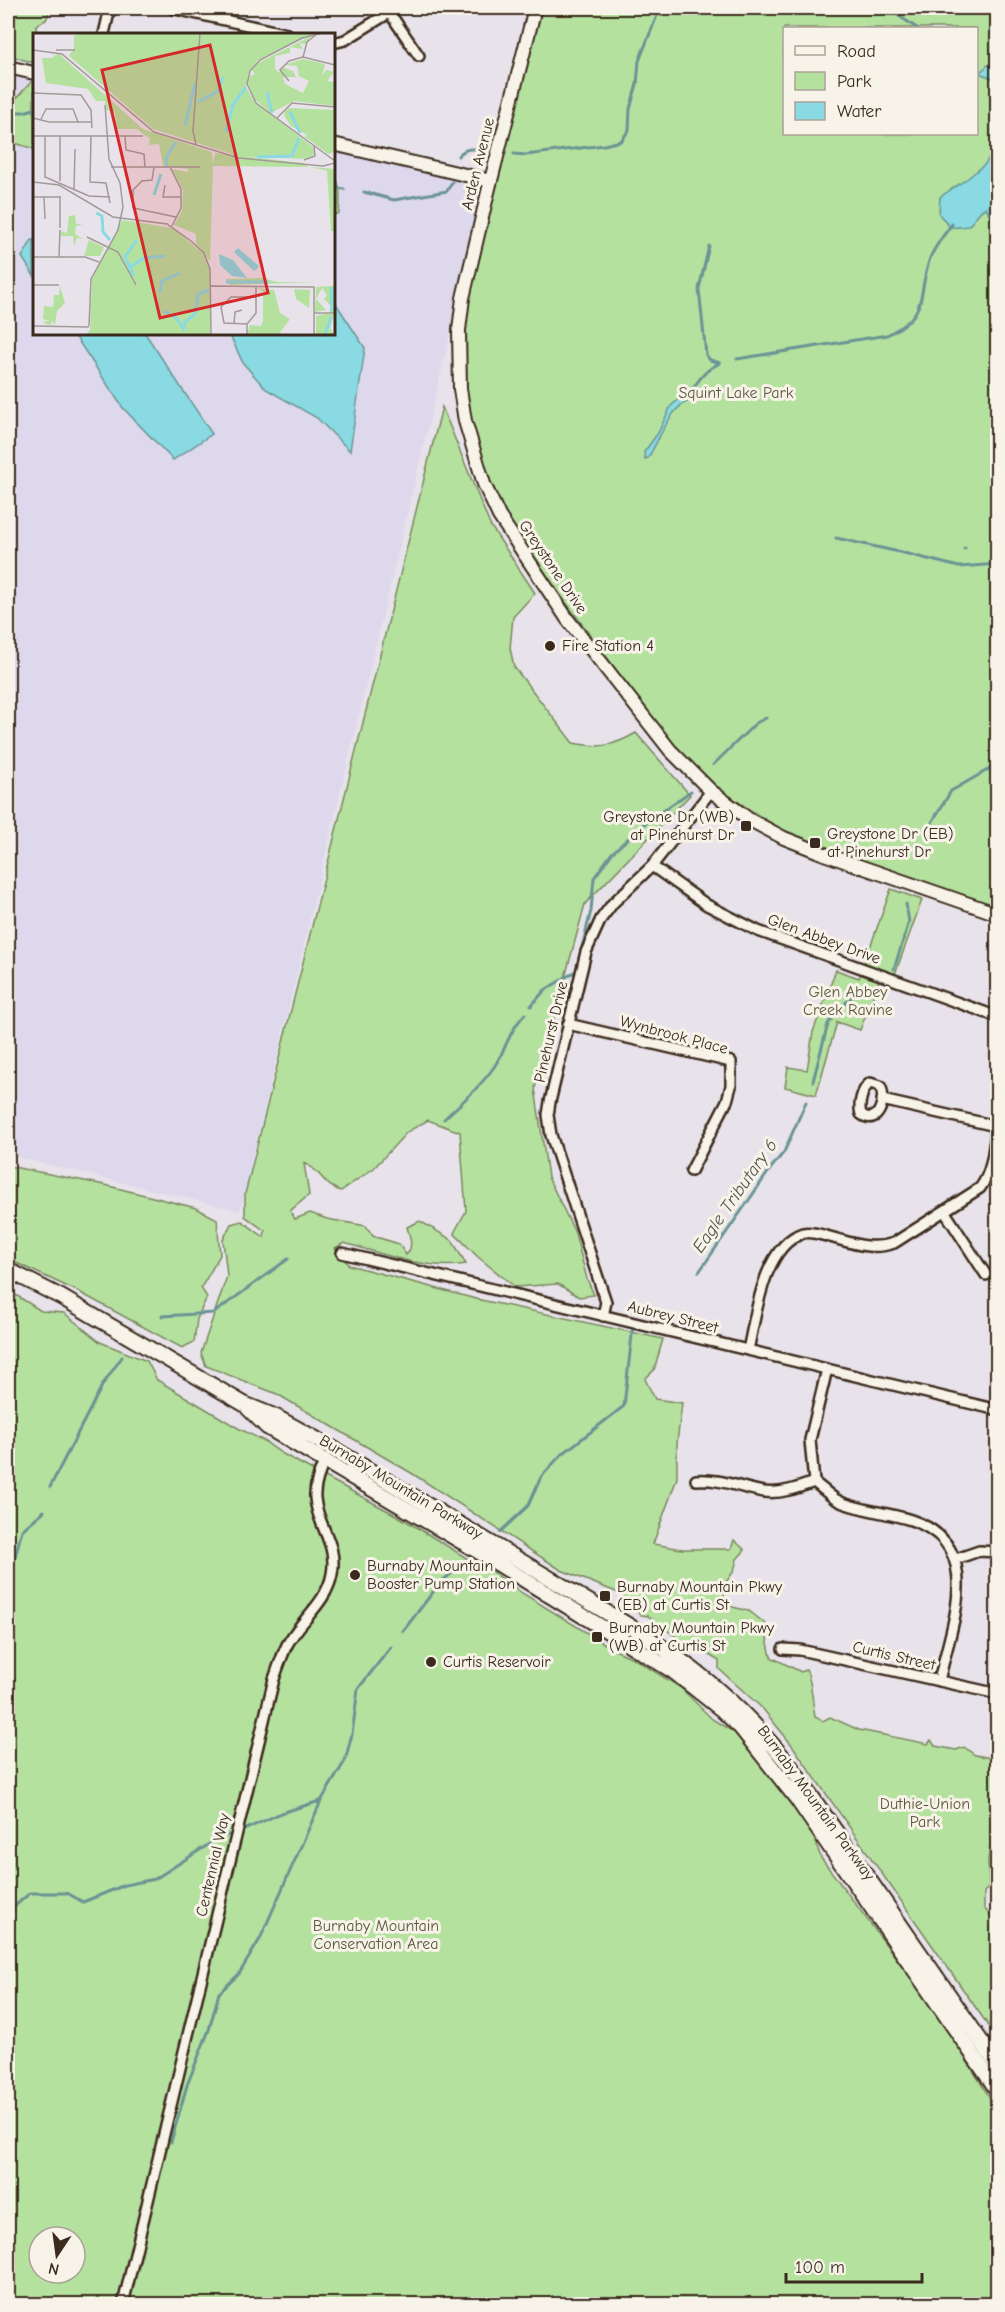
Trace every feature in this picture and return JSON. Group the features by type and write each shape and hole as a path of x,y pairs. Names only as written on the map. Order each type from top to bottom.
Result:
{"main road":[{"name":"Burnaby Mountain Parkway","path":"8,1270 86,1312 244,1404 274,1416 332,1448 648,1638 693,1668 741,1709 791,1767 998,2066"},
{"name":"Burnaby Mountain Parkway","path":"244,1404 267,1427 647,1653 721,1709 770,1762 797,1799 998,2091"}],"street":[{"path":"104,33 110,8"},
{"path":"171,8 283,33"},
{"name":"Arden Avenue","path":"459,330 463,298 535,8"},
{"path":"334,43 345,40 393,10 419,56"},
{"path":"8,67 33,73"},
{"path":"334,144 491,181"},
{"name":"Greystone Drive","path":"459,330 460,389 465,421 484,484 499,516 568,620 670,750 711,791 750,820 784,838 998,914"},
{"name":"Pinehurst Drive","path":"603,1316 606,1302 549,1125 550,1102 586,952 596,927 613,903 652,866 711,791"},
{"name":"Glen Abbey Drive","path":"652,866 707,904 758,931 998,1017"},
{"name":"Wynbrook Place","path":"568,1024 731,1062 731,1086 727,1101 691,1171"},
{"path":"748,1350 768,1268 788,1241 805,1233 818,1234 868,1247 881,1247 894,1243 980,1188 987,1179 997,1123 882,1100"},
{"path":"945,1212 986,1275"},
{"name":"Aubrey Street","path":"342,1253 998,1410"},
{"path":"827,1369 810,1440 814,1482 834,1499 843,1503 910,1520 927,1527 942,1539 956,1559 959,1592 939,1681"},
{"name":"Centennial Way","path":"123,2304 274,1679 288,1644 321,1599 332,1576 331,1545 318,1511 315,1495 325,1461 332,1448"},
{"path":"696,1480 712,1479 766,1492 786,1492 814,1482"},
{"path":"956,1559 979,1551 998,1552"},
{"name":"Curtis Street","path":"783,1649 800,1650 998,1694"}],"shaded area":[{"path":"8,72 33,78 33,334 334,334 334,148 476,184 482,191 483,198 240,1211 8,1155"}],"green space":[{"path":"8,8 51,8 46,20 36,25 36,30 40,33 33,33 33,63 8,55"},
{"name":"Squint Lake Park","path":"540,8 997,8 997,908 810,843 778,828 724,793 679,753 520,541 503,510 479,451 471,421 465,360 470,292"},
{"path":"31,82 33,83 33,149 8,141 8,96 14,101"},
{"path":"334,175 339,187 339,213 334,215"},
{"name":"Duthie-Union Park","path":"442,407 490,525 535,593 513,617 510,648 514,667 573,743 591,746 606,745 636,733 690,795 585,904 535,1088 548,1177 575,1233 587,1279 594,1295 579,1297 558,1284 515,1287 478,1257 454,1233 466,1211 460,1132 428,1120 407,1132 374,1168 341,1191 330,1186 304,1163 309,1195 290,1211 295,1219 310,1213 327,1219 366,1226 373,1236 399,1244 406,1255 411,1245 407,1227 420,1221 452,1240 466,1264 451,1266 420,1263 344,1243 335,1248 349,1265 476,1299 663,1339 654,1370 645,1379 655,1399 682,1403 677,1443 677,1478 653,1544 682,1549 731,1549 734,1540 745,1550 737,1559 734,1571 724,1585 724,1605 749,1611 767,1625 767,1631 762,1632 766,1633 771,1657 801,1672 806,1670 811,1685 815,1717 823,1721 830,1717 859,1730 928,1744 931,1740 935,1746 956,1750 964,1747 975,1755 997,1759 997,1814 988,1859 989,1887 984,1892 984,1908 997,1923 997,2038 792,1745 763,1709 719,1669 719,1661 696,1647 691,1648 648,1616 641,1615 616,1592 561,1570 413,1474 277,1394 206,1366 201,1353 227,1276 223,1240 231,1224 242,1221 264,1237 265,1231 245,1216 245,1194"},
{"name":"Glen Abbey Creek Ravine","path":"891,889 922,900 895,974 883,970 860,1030 837,1022 816,1095 785,1087 788,1067 807,1070 813,1032 836,970 859,978"},
{"path":"8,1166 105,1185 196,1208 217,1219 220,1255 201,1288 207,1297 197,1319 194,1342 182,1348 79,1292 8,1259"},
{"name":"Burnaby Mountain Conservation Area","path":"8,1290 41,1311 64,1313 100,1342 147,1361 157,1380 281,1453 403,1519 481,1567 485,1566 522,1593 681,1688 712,1719 735,1733 810,1826 821,1858 935,2010 997,2109 997,2304 8,2304"}],"water":[{"path":"988,65 997,67 997,84 992,78 979,73"},
{"path":"997,146 997,212 990,217 986,207 970,224 950,227 939,214 940,197 985,164"},
{"path":"33,240 33,274 22,257"},
{"path":"334,301 365,348 350,451 317,418 266,389 243,363 229,334 334,334"},
{"path":"74,334 146,334 212,434 173,460 123,408"},
{"path":"684,395 690,401 683,404 671,416 648,458 645,459 644,452 658,433 671,406"}],"waterway":[{"path":"514,154 526,155 621,141 629,130 630,109 637,84 639,61 660,8"},
{"path":"887,8 916,27"},
{"path":"8,112 33,109"},
{"path":"458,156 468,149 489,149"},
{"path":"364,192 394,200 447,191 452,182"},
{"path":"334,187 344,189"},
{"path":"737,359 887,335 900,327 916,312 931,256 952,224"},
{"path":"709,246 699,289 706,355 710,360 720,363"},
{"path":"691,391 706,372 718,364"},
{"path":"836,538 959,567 998,564"},
{"path":"713,765 756,723 766,718"},
{"name":"Eagle Tributary 6","path":"925,834 951,791 998,764"},
{"path":"531,1006 545,990 576,971 591,911 594,878 612,853 644,824 691,791"},
{"name":"Eagle Tributary 6","path":"894,969 909,922 906,904"},
{"name":"Eagle Tributary 6","path":"813,1081 828,1024 840,1008 867,983"},
{"path":"444,1119 489,1074 515,1027 525,1014"},
{"name":"Eagle Tributary 6","path":"699,1272 784,1152 806,1102"},
{"path":"162,1316 214,1313 288,1259"},
{"path":"500,1532 528,1506 541,1477 561,1455 624,1406 633,1326"},
{"path":"50,1487 103,1384 122,1357"},
{"path":"8,1577 22,1530 44,1511"},
{"path":"403,1631 440,1583 465,1562"},
{"path":"171,2142 187,2085 209,2030 219,1993 239,1974 260,1939 321,1801 345,1761 352,1734 358,1689 391,1647"},
{"path":"244,1830 281,1813 320,1801"},
{"path":"8,1918 16,1905 30,1893 67,1893 83,1902 125,1885 155,1879 217,1839 228,1835"}],"place":[{"name":"Fire Station 4","path":"550,646"},
{"name":"Greystone Dr (WB) at Pinehurst Dr","path":"746,826"},
{"name":"Greystone Dr (EB) at Pinehurst Dr","path":"815,843"},
{"name":"Burnaby Mountain Booster Pump Station","path":"355,1575"},
{"name":"Burnaby Mountain Pkwy (EB) at Curtis St","path":"605,1596"},
{"name":"Burnaby Mountain Pkwy (WB) at Curtis St","path":"597,1637"},
{"name":"Curtis Reservoir","path":"431,1662"}]}
